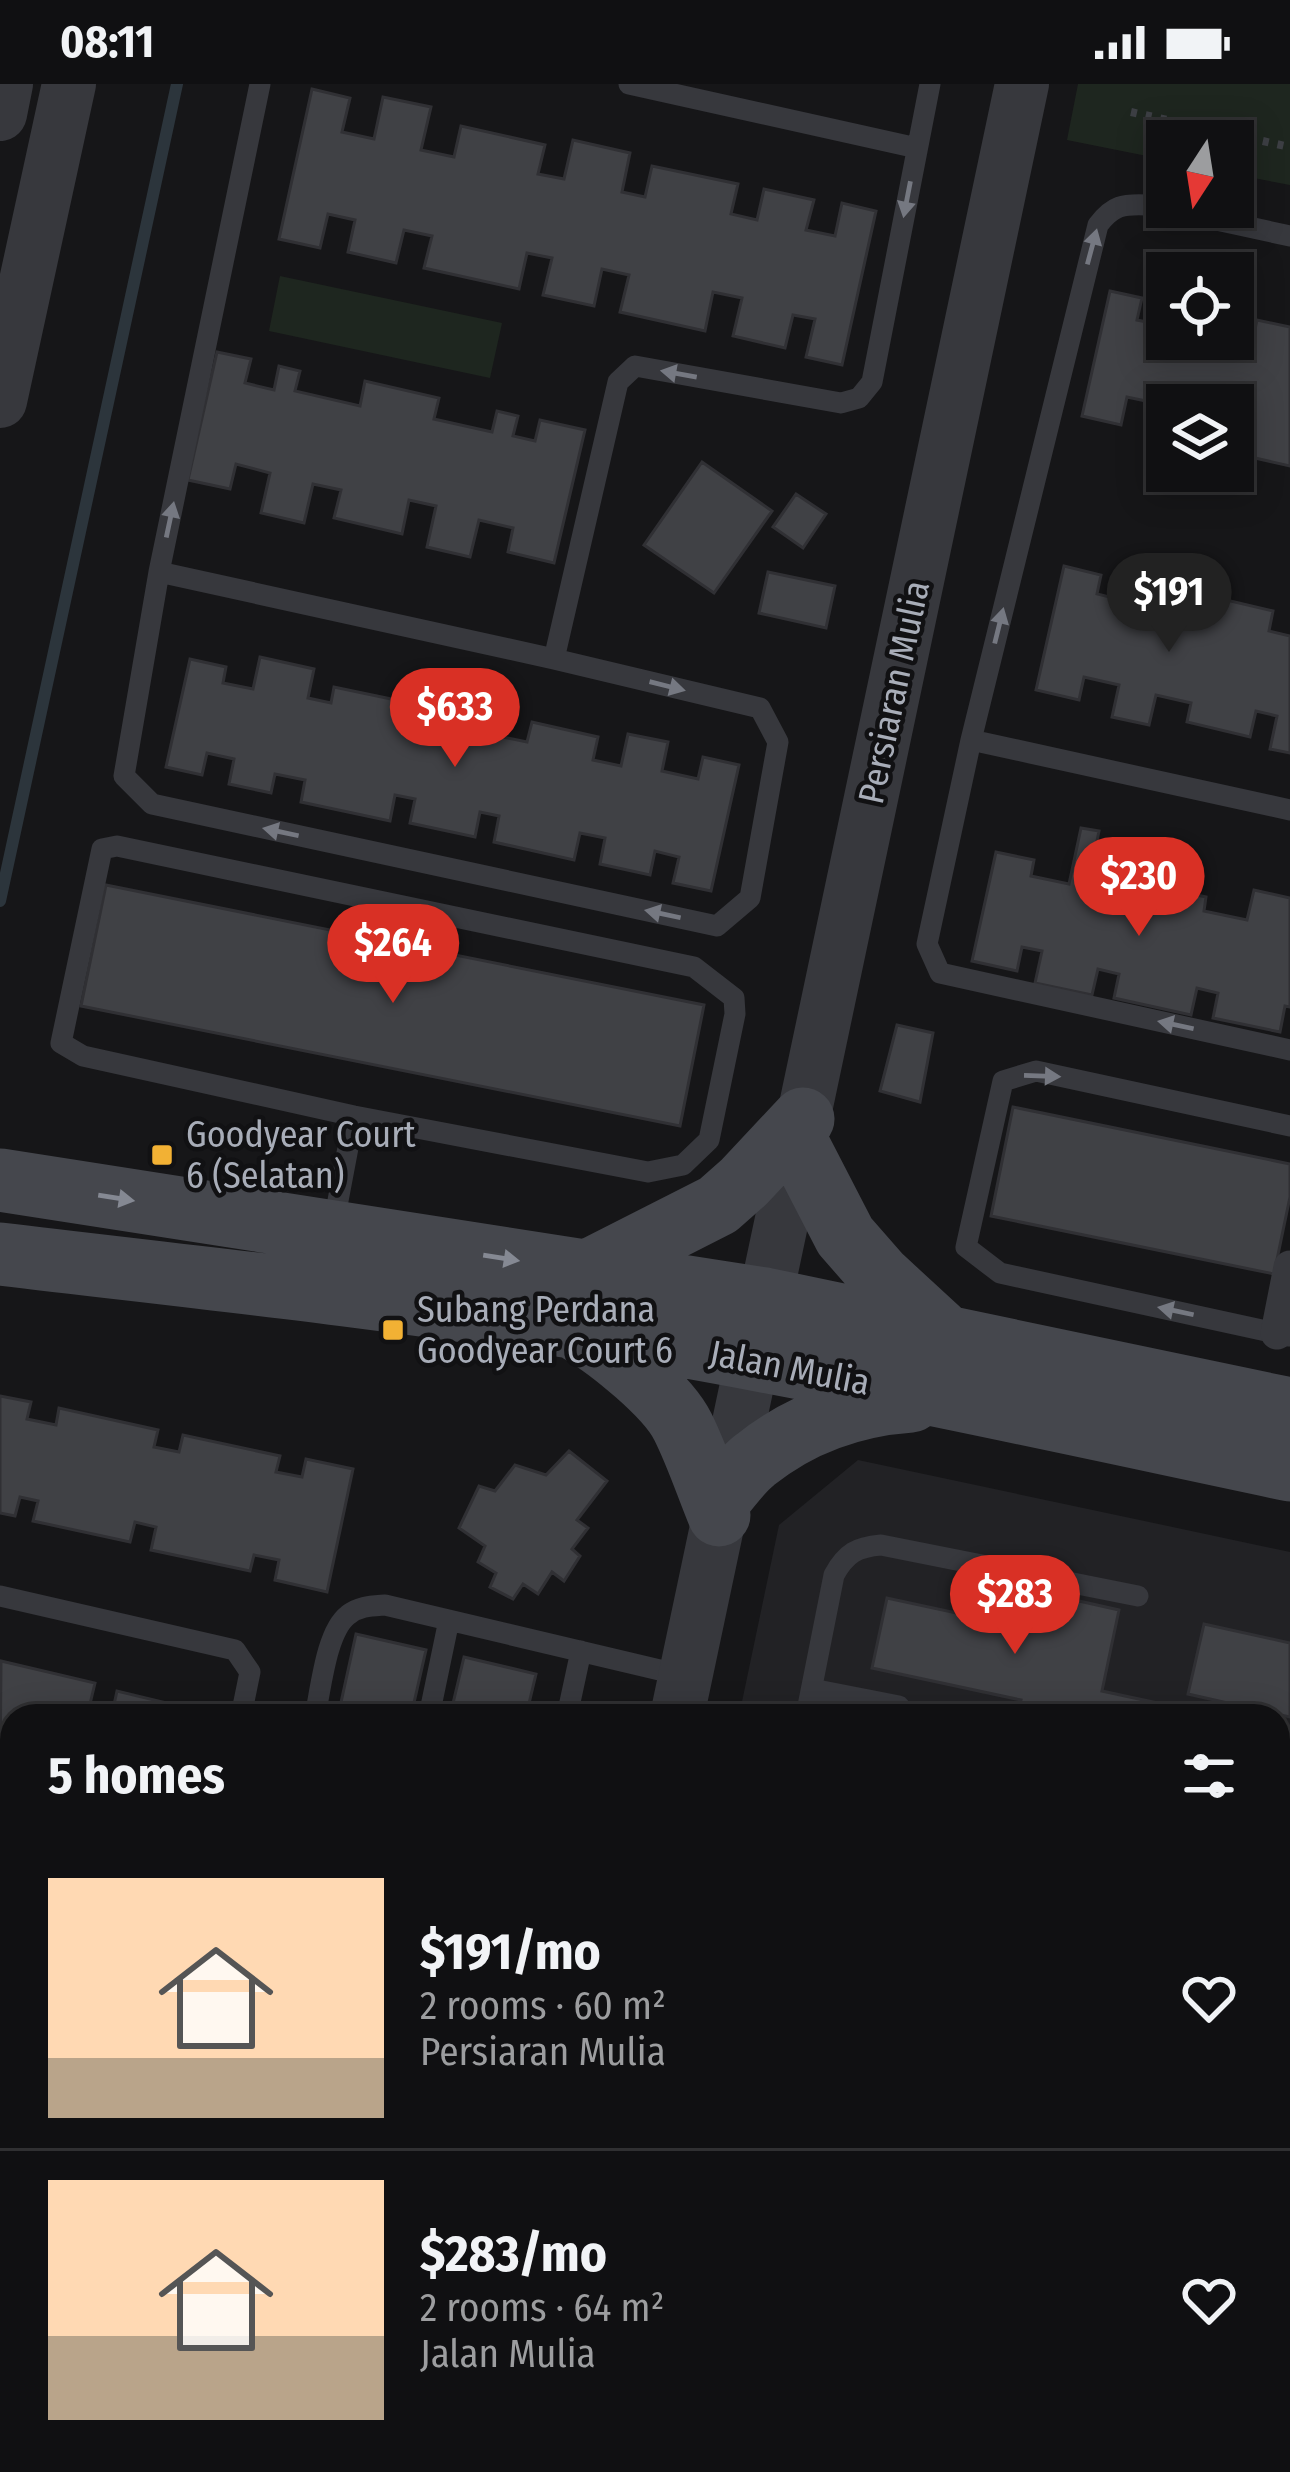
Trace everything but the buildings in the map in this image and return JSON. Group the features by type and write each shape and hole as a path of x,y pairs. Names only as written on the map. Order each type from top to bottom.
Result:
{"main road":[{"path":"0,1180 326,1262 580,1299 718,1205 800,1131 844,1235 880,1276 947,1337"},
{"path":"0,1254 326,1262"},
{"path":"580,1299 599,1343 681,1422 721,1505 753,1461 813,1423 880,1403 955,1399"},
{"name":"Jalan Mulia","path":"580,1299 759,1329 955,1399 1290,1470"},
{"path":"759,1329 947,1337 1290,1409"}],"street":[{"path":"0,113 6,84"},
{"path":"0,401 69,84"},
{"name":"Persiaran Mulia","path":"681,1696 1022,84"},
{"path":"1283,1335 1290,1268"}],"lane":[{"path":"159,572 760,709 778,742 750,898 717,926 152,804 124,776 159,572 260,84"},
{"path":"628,84 917,148"},
{"path":"554,659 618,382 635,366 841,403 859,398 872,382 930,84"},
{"path":"1290,236 1147,205 1126,204 1108,211 1098,225 971,740 927,944 940,973 1290,1050"},
{"path":"971,740 1290,810"},
{"path":"117,846 694,967 734,998 735,1014 709,1140 683,1165 648,1172 354,1116 82,1056 61,1043 102,849 117,846"},
{"path":"1283,1335 1000,1273 967,1247 1003,1081 1036,1071 1290,1126"},
{"path":"326,1262 354,1116"},
{"path":"809,1704 834,1575 843,1558 859,1547 881,1545 1138,1596"},
{"path":"0,1596 235,1650 250,1672 243,1704"},
{"path":"318,1704 334,1633 348,1615 365,1606 385,1605 581,1651 681,1696"},
{"path":"432,1704 449,1620"},
{"path":"570,1704 581,1651"},
{"path":"812,1689 889,1704"}],"path":[{"path":"1131,112 1290,147"}],"shaded area":[{"path":"1078,84 1290,84 1290,185 1254,178 1254,120 1146,120 1146,156 1067,140"},
{"path":"280,276 502,323 490,378 269,331"},
{"path":"858,1460 1290,1552 1290,1704 742,1704 779,1525"}],"waterway":[{"path":"0,901 177,84"}],"place":[{"name":"Goodyear Court 6 (Selatan)","path":"162,1155"},
{"name":"Subang Perdana Goodyear Court 6","path":"393,1330"}]}
